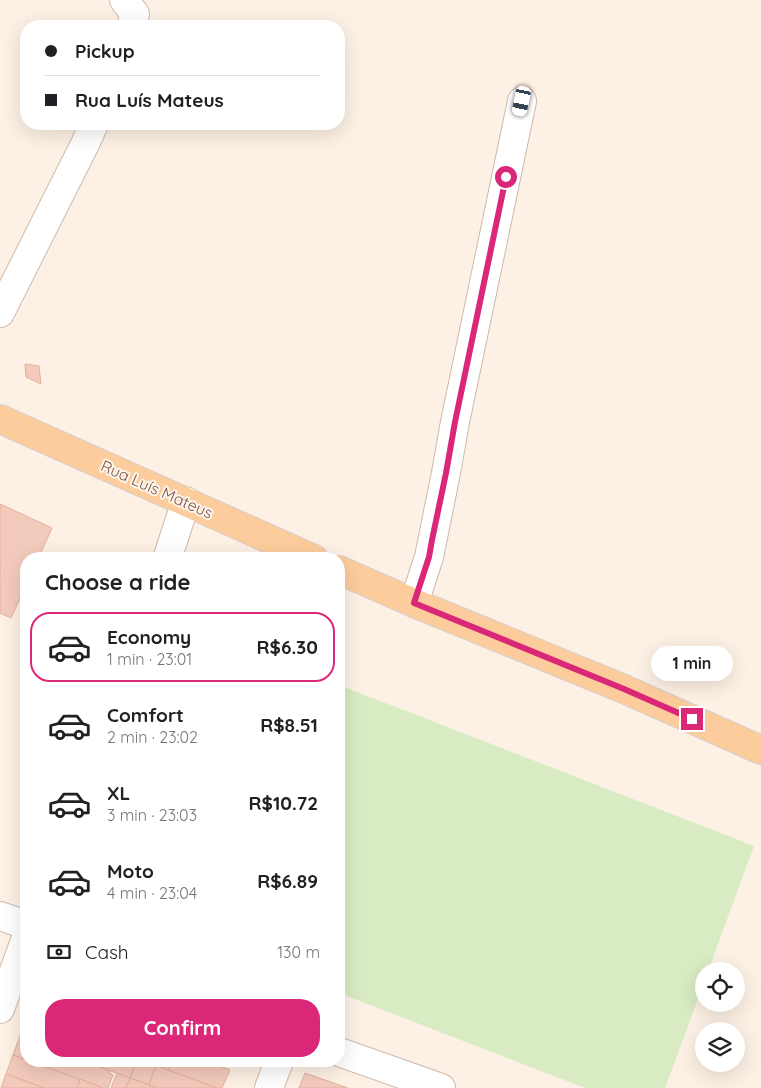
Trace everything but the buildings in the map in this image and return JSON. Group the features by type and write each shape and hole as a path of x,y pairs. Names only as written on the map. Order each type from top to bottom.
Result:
{"main road":[{"name":"Rua Luís Mateus","path":"0,419 298,552"},
{"path":"345,573 624,689 761,750"}],"street":[{"path":"124,0 135,14 133,20"},
{"path":"414,603 429,557 455,422 522,101"},
{"path":"0,313 92,130"},
{"path":"169,552 186,502"},
{"path":"0,916 20,924"},
{"path":"0,1008 20,954"},
{"path":"345,1054 441,1088"},
{"path":"269,1088 277,1067"}],"green space":[{"path":"345,687 754,846 711,962 695,962 695,1007 665,1088 585,1088 345,995"}],"route":[{"path":"506,177 429,557 414,603 624,689 692,719"}]}
